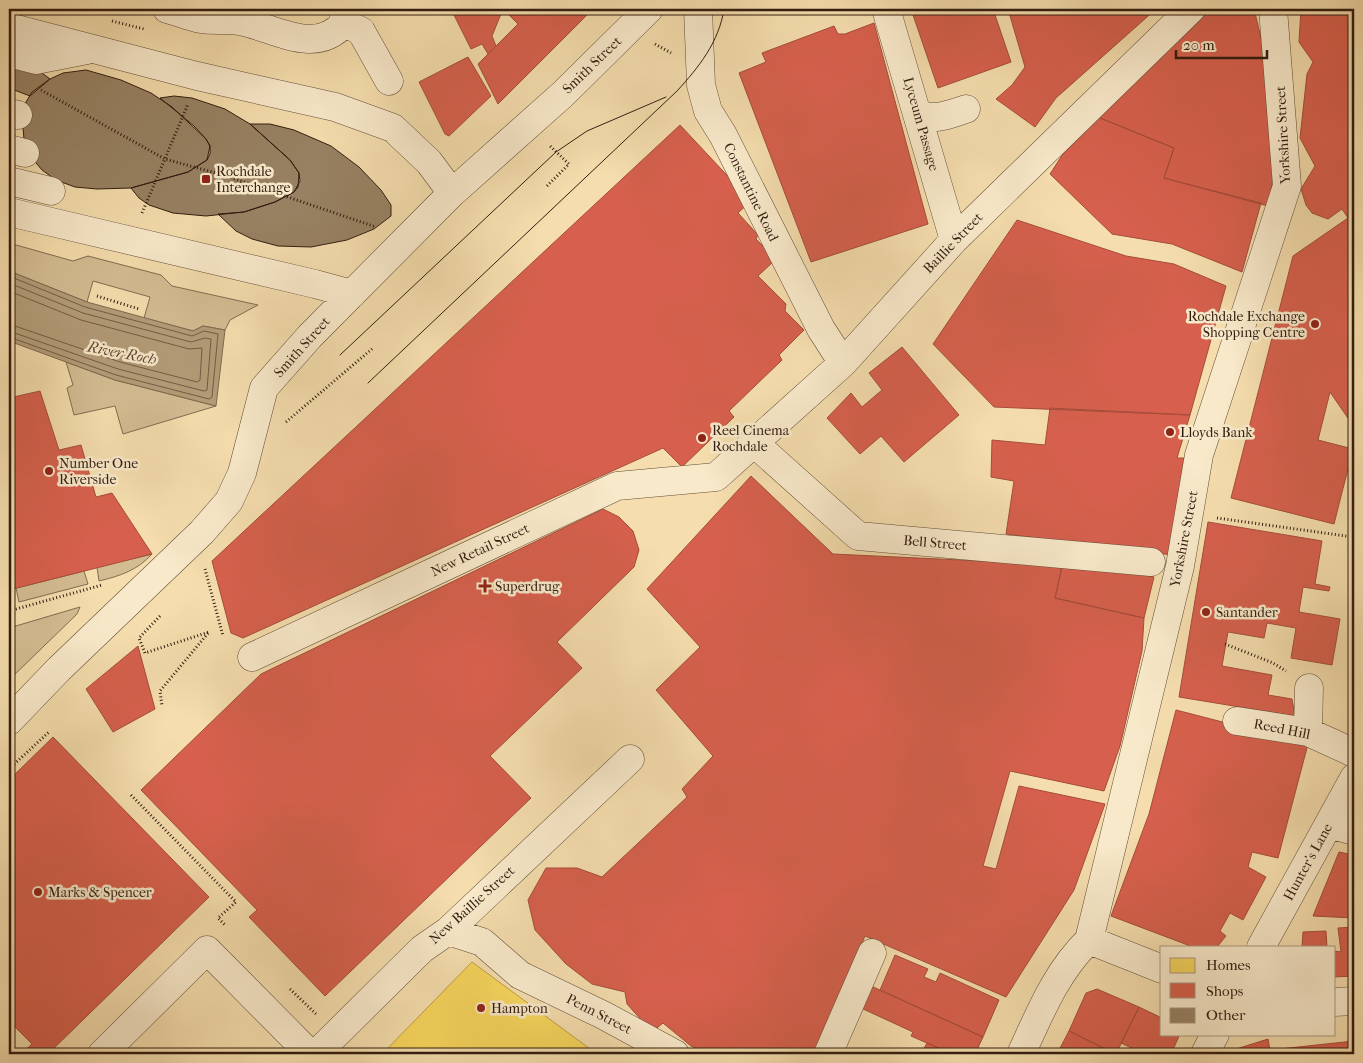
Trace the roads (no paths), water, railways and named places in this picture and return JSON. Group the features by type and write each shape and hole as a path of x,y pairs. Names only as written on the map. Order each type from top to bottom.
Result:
{"street":[{"path":"167,9 201,19 239,21 299,39 326,37 337,31 343,16 361,31 389,82"},
{"name":"Smith Street","path":"9,721 59,669 202,532 229,501 242,472 264,388 310,336 452,193 563,94 649,9"},
{"name":"Constantine Road","path":"698,9 698,52 701,85 708,111 723,136 820,329 843,363"},
{"name":"Lyceum Passage","path":"886,9 954,240"},
{"name":"Baillie Street","path":"716,478 753,442 843,363 954,240 1190,9"},
{"name":"Yorkshire Street","path":"1090,940 1165,631 1200,455 1287,186 1273,9"},
{"path":"9,27 197,76 335,107 393,128 429,162 452,193"},
{"path":"9,53 36,60 93,49"},
{"path":"918,113 926,118 935,118 966,109"},
{"path":"9,182 20,147"},
{"path":"9,212 352,294"},
{"name":"Bell Street","path":"753,442 858,536 1151,562"},
{"name":"New Retail Street","path":"252,657 617,486 716,478"},
{"path":"1308,732 1309,688"},
{"name":"Reed Hill","path":"1237,721 1308,732 1354,753"},
{"name":"New Baillie Street","path":"316,1054 422,949 448,931 630,759"},
{"name":"Hunter's Lane","path":"1262,946 1342,827 1354,778"},
{"name":"Penn Street","path":"448,931 482,942 520,975 603,1015 675,1054"},
{"path":"1021,1054 1054,983 1072,957 1090,940 1160,969"},
{"path":"102,1054 207,950 310,1054"},
{"path":"828,1054 872,954"},
{"path":"1336,1002 1354,1001"},
{"path":"1205,1054 1214,1036"}],"water":[{"name":"River Roch","path":"9,271 87,302 193,331 203,326 225,330 216,406 115,380 9,341"}],"tram line":[{"path":"368,383 677,91 693,73 713,43 724,9"},
{"path":"340,355 556,152 587,131 666,97"}],"place":[{"name":"Rochdale Interchange","path":"206,179"},
{"name":"Rochdale Exchange Shopping Centre","path":"1315,324"},
{"name":"Lloyds Bank","path":"1170,432"},
{"name":"Reel Cinema Rochdale","path":"702,438"},
{"name":"Number One Riverside","path":"49,471"},
{"name":"Superdrug","path":"485,586"},
{"name":"Santander","path":"1206,612"},
{"name":"Marks & Spencer","path":"38,892"},
{"name":"Hampton","path":"481,1008"}]}
